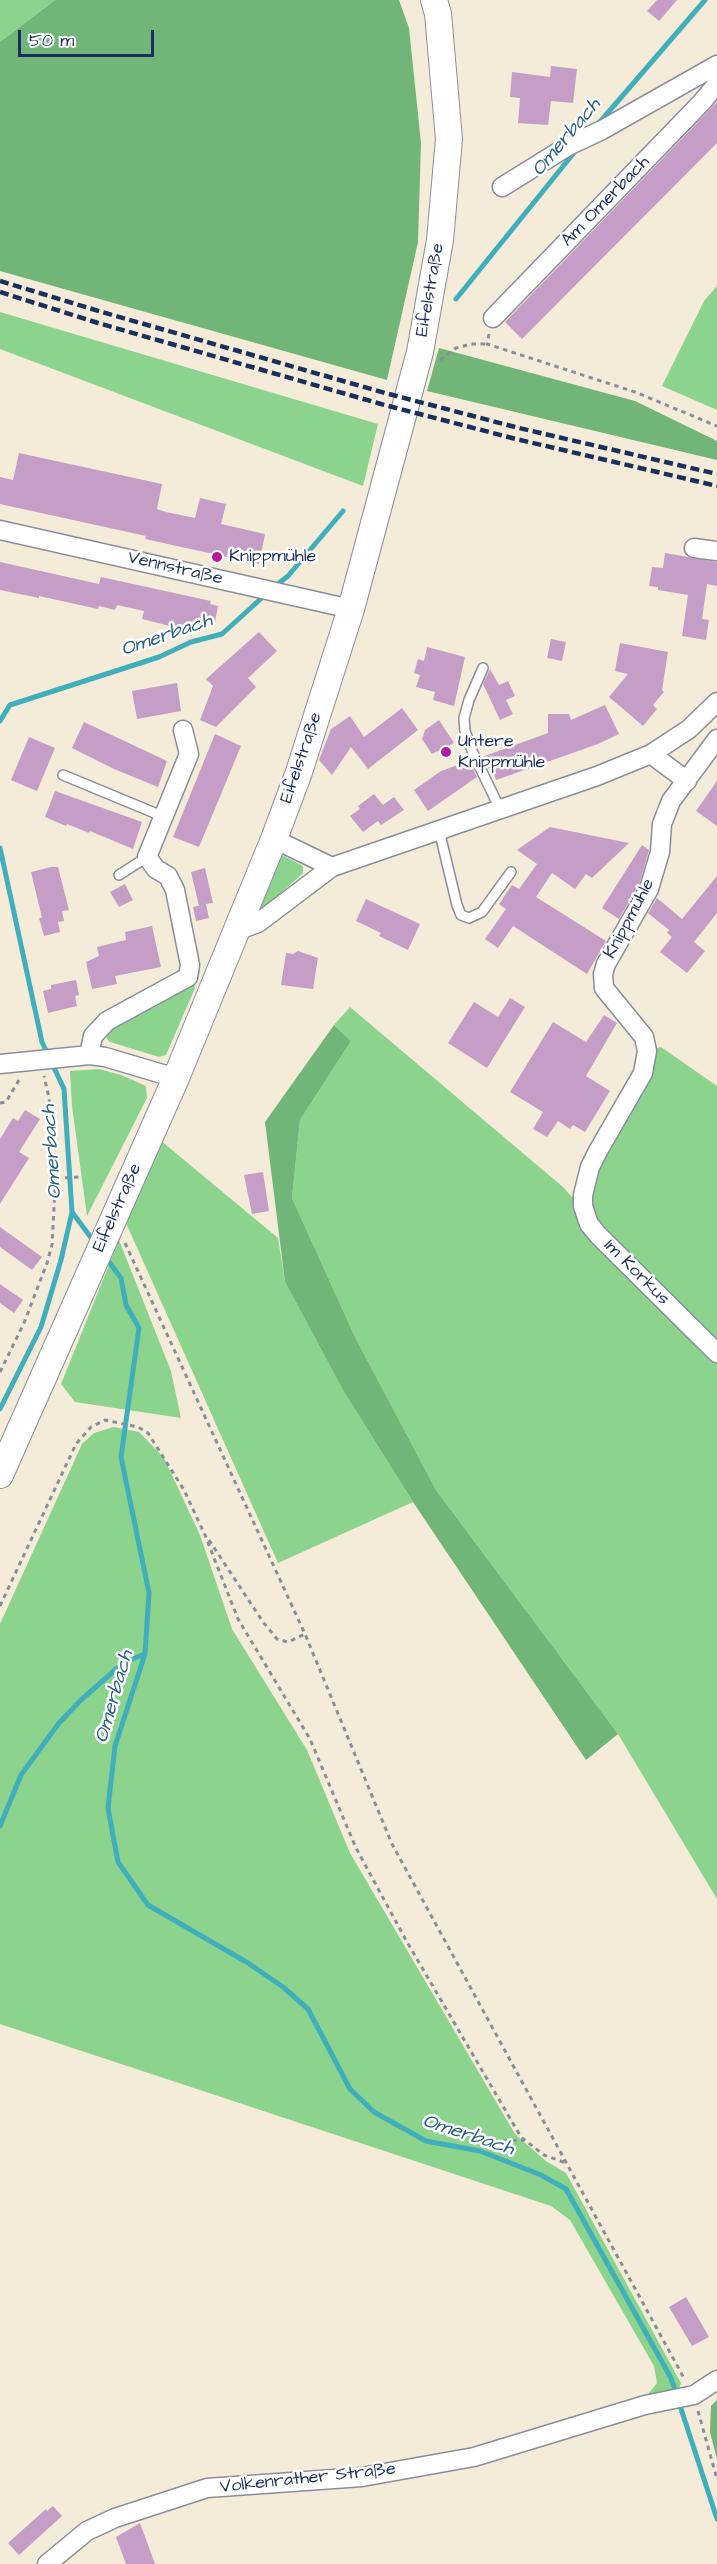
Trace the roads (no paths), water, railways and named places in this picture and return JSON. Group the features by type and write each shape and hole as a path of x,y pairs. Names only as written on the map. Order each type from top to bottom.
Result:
{"main road":[{"name":"Eifelstraße","path":"0,1475 176,1078 274,840 299,772 351,609 420,352 440,240 449,139 438,14 434,0"}],"street":[{"path":"502,187 568,146 602,130 717,65"},
{"name":"Am Omerbach","path":"493,318 717,84"},
{"name":"Vennstraße","path":"0,530 351,609"},
{"path":"694,548 717,551"},
{"path":"236,931 258,923 332,867 597,776 651,754 689,729 717,702"},
{"path":"89,1055 93,1036 108,1021 188,977 190,965 175,890 168,876 156,869 147,857 189,754 183,730"},
{"name":"Knippmühle","path":"587,1179 597,1151 637,1087 643,1073 647,1051 644,1037 604,988 603,974 606,964 649,889 660,852 662,824 671,801 717,739"},
{"path":"651,754 687,781"},
{"path":"274,840 332,867"},
{"path":"0,1064 89,1055 105,1057 176,1078"},
{"name":"Im Korkus","path":"587,1179 583,1206 589,1224 717,1353"},
{"name":"Volkenrather Straße","path":"47,2564 87,2531 115,2518 207,2488 362,2477 474,2457 645,2405 682,2398 717,2380"}],"lane":[{"path":"483,668 469,700 464,718 465,731 500,809"},
{"path":"63,775 162,816"},
{"path":"439,830 461,915 469,918 482,912 511,872"},
{"path":"119,875 147,857"}],"waterway":[{"name":"Omerbach","path":"599,123 705,0"},
{"name":"Omerbach","path":"456,299 577,149"},
{"name":"Omerbach","path":"274,587 288,576 343,511"},
{"name":"Omerbach","path":"0,721 10,705 159,657 191,642 222,634 265,595"},
{"name":"Omerbach","path":"0,848 42,1042 64,1089 72,1212 95,1243"},
{"path":"0,1409 41,1327 61,1260 72,1212"},
{"name":"Omerbach","path":"106,1258 121,1278 126,1305 139,1328 121,1457 149,1593 145,1654 115,1746 108,1808 118,1862 148,1905 248,1963 283,1987 308,2009 350,2089 374,2112 426,2141 480,2151 541,2175 566,2189 671,2378 717,2519"},
{"path":"0,1826 21,1775 59,1723 123,1663 145,1654"}],"railway":[{"path":"0,281 385,393 519,428 717,474"},
{"path":"0,292 98,323 381,404 516,439 717,486"}],"place":[{"name":"Knippmühle","path":"217,557"},
{"name":"Untere Knippmühle","path":"446,752"}]}
